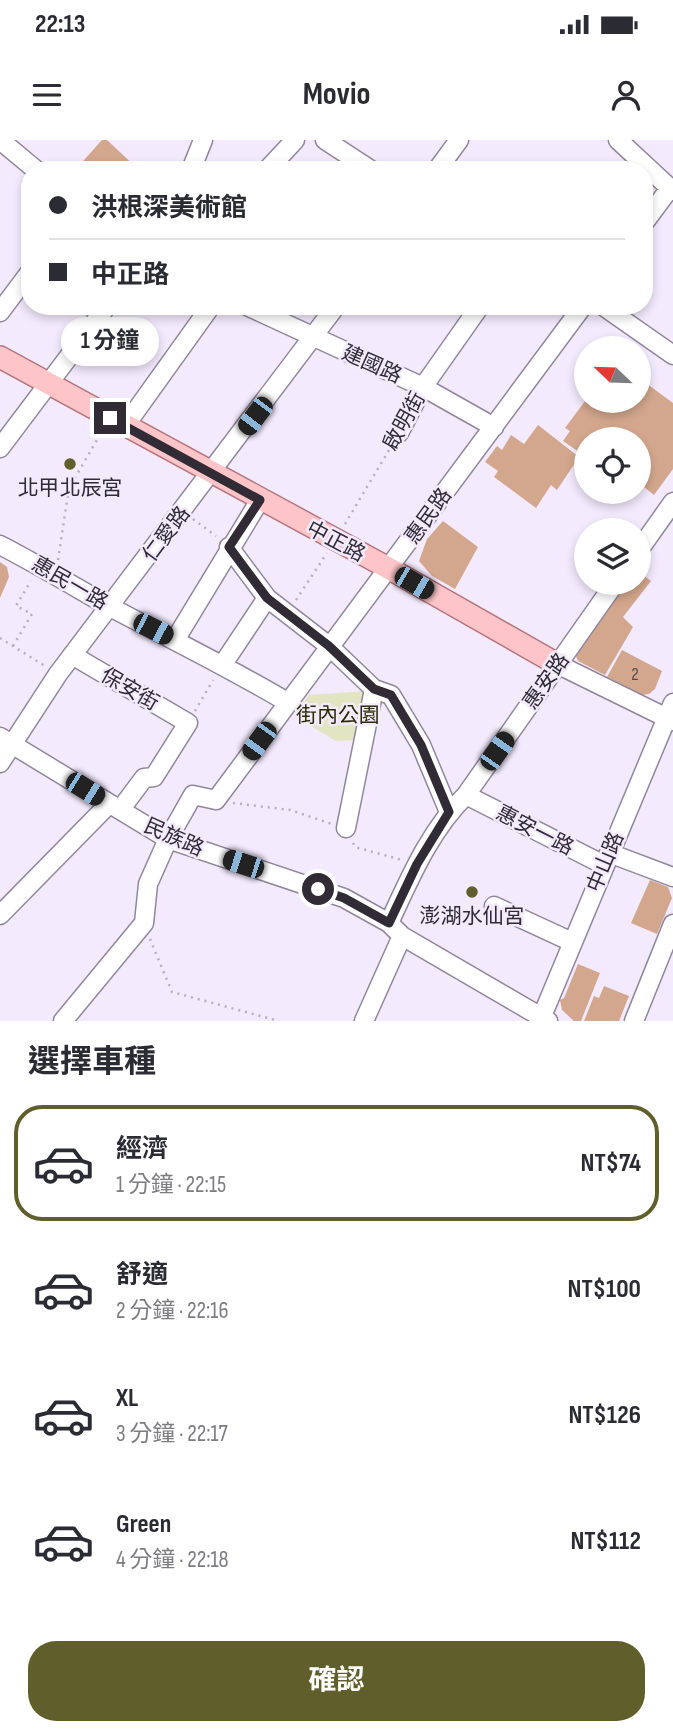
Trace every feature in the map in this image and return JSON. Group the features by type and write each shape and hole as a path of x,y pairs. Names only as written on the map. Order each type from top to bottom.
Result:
{"main road":[{"name":"中正路","path":"0,357 390,569 557,664"}],"street":[{"path":"195,161 203,140"},
{"path":"275,161 295,140"},
{"path":"325,140 357,161"},
{"path":"443,161 458,140"},
{"path":"618,140 640,161"},
{"path":"6,148 24,161"},
{"path":"653,173 671,190 653,212"},
{"path":"0,312 21,284"},
{"path":"0,448 50,386 101,315"},
{"path":"117,422 204,315"},
{"name":"建國路","path":"266,315 423,387 494,427"},
{"name":"仁愛路","path":"0,763 7,741 184,511 330,315"},
{"name":"啟明街","path":"399,433 423,387 474,315"},
{"name":"惠民路","path":"216,800 576,315"},
{"path":"616,315 673,355"},
{"path":"175,640 229,547 260,500"},
{"path":"651,533 673,502"},
{"name":"惠民一路","path":"0,545 110,607 223,664 287,702"},
{"path":"229,547 267,598 329,646 374,689 391,695 421,745 449,812"},
{"name":"惠安路","path":"389,923 417,864 449,812 466,795 606,595"},
{"path":"223,664 267,598"},
{"name":"保安街","path":"72,655 188,723"},
{"name":"中正路","path":"557,664 671,714"},
{"path":"345,828 374,689"},
{"name":"中山路","path":"543,1020 606,859 671,714"},
{"path":"0,915 144,778 154,777 188,723"},
{"name":"民族路","path":"7,741 168,839 344,898 389,923 402,936 543,1020"},
{"path":"63,1021 144,923 148,884 168,839 193,795 216,800"},
{"name":"惠安一路","path":"466,795 606,859 673,877"},
{"path":"494,906 572,942"},
{"path":"634,1021 673,924"},
{"path":"364,1021 402,936"}],"path":[{"path":"13,646 32,614 16,606 48,570 69,488 117,422"},
{"name":"啟明街","path":"287,613 335,540 399,433"},
{"path":"184,511 229,547"},
{"path":"0,638 58,674"},
{"path":"188,723 223,664"},
{"path":"216,800 290,810 345,828 355,847 417,864"},
{"path":"144,923 172,992 279,1021"}],"green space":[{"name":"街內公園","path":"367,691 357,740 336,741 294,716 309,695"}],"building":[{"path":"102,140 107,140 129,161 83,161"},
{"path":"651,387 673,403 673,469 654,495 651,493 651,427 574,427 574,449 563,441 570,431 565,428 576,413 651,413"},
{"path":"538,425 574,453 574,464 557,490 551,485 536,508 494,477 498,471 485,462 497,446 502,450 511,435 524,444"},
{"path":"443,521 478,547 455,589 432,576 419,561 427,539"},
{"path":"0,562 7,567 9,577 0,598"},
{"path":"618,595 640,595 623,617 633,627 605,675 578,661 575,654"},
{"path":"622,650 662,671 655,689 649,694 642,695 607,677"},
{"path":"650,880 668,887 672,898 657,934 631,923"},
{"path":"578,964 600,973 581,1021 574,1021 562,1010 560,1000 564,998"},
{"path":"604,986 629,996 619,1021 584,1021 594,996 599,998"}],"place":[{"name":"北甲北辰宮","path":"70,464"},
{"name":"澎湖水仙宮","path":"472,892"}],"route":[{"path":"110,418 260,500 229,547 267,598 329,646 374,689 391,695 421,745 449,812 417,864 389,923 344,898 318,889"}]}
